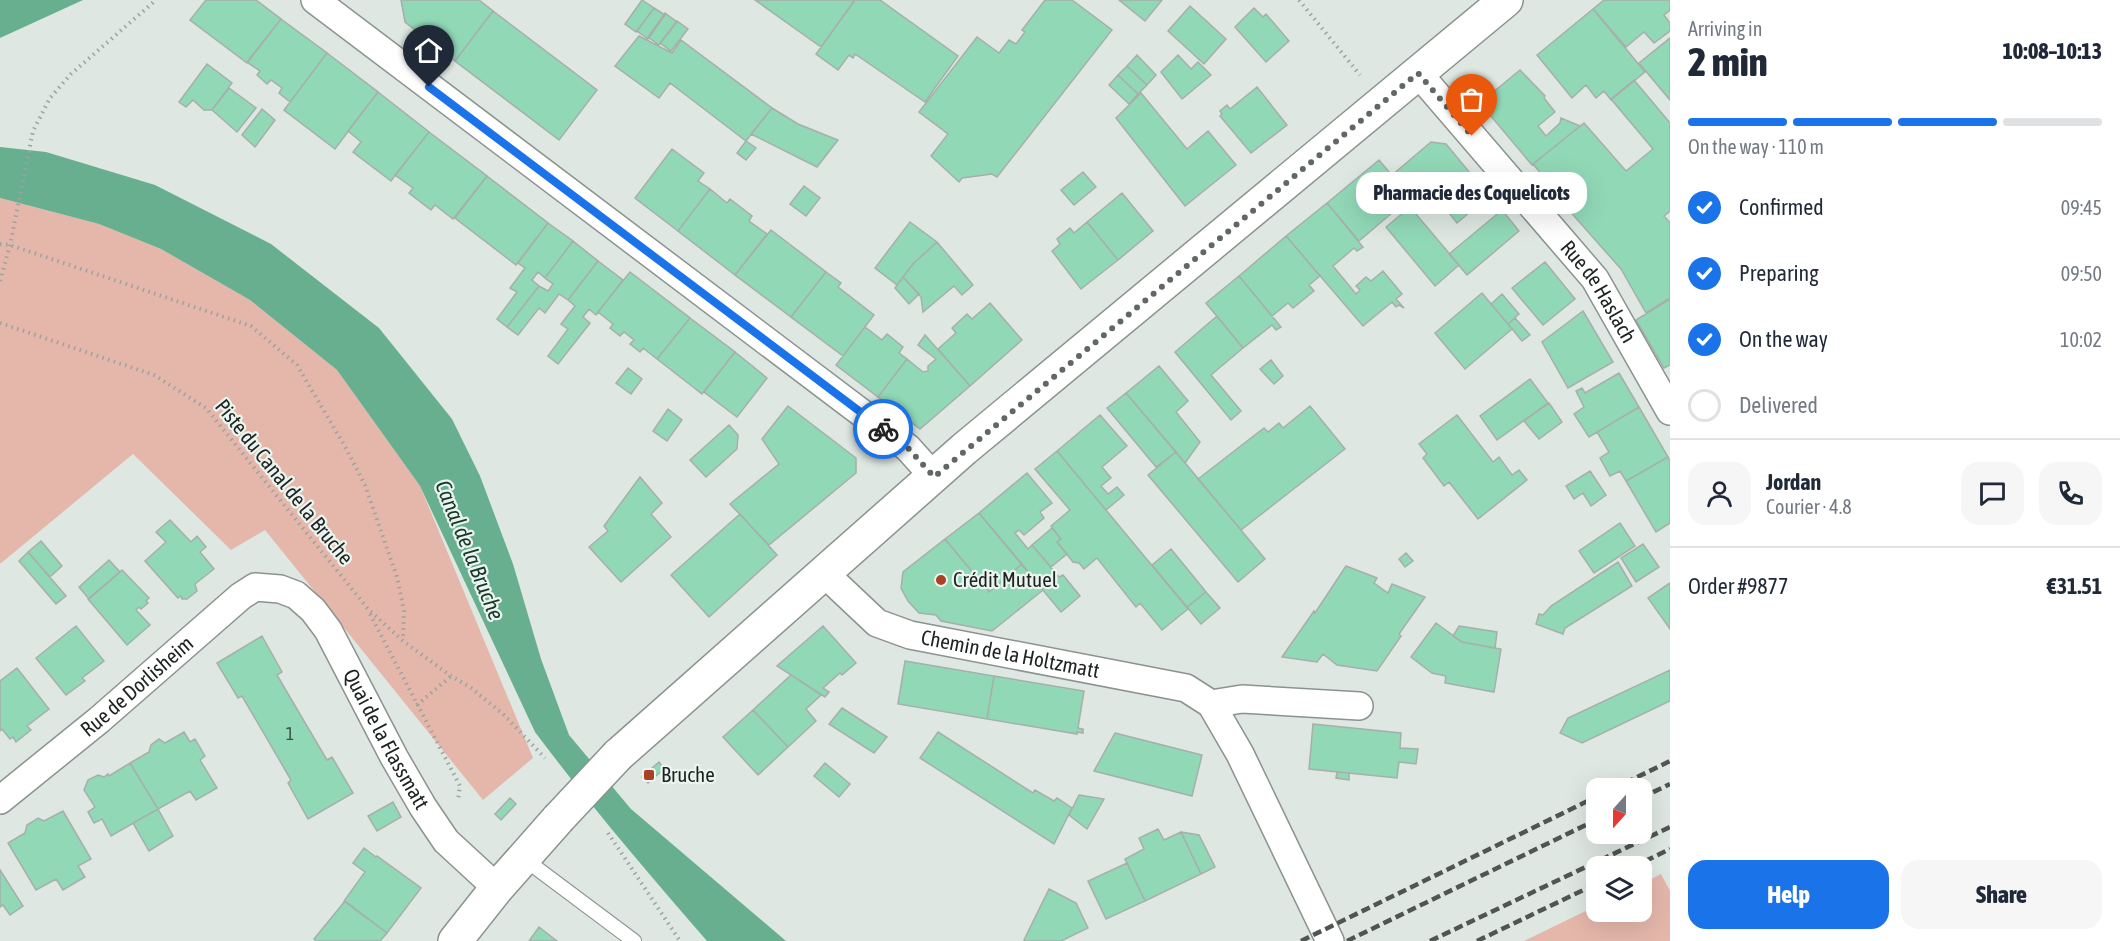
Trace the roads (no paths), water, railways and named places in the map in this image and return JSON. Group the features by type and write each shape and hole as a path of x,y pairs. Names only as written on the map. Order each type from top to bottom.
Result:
{"main road":[{"path":"455,941 523,858 618,755 934,477 1506,0"}],"street":[{"path":"315,0 908,448 934,477"},
{"name":"Rue de Haslach","path":"1418,73 1595,279 1670,411"},
{"name":"Chemin de la Holtzmatt","path":"824,573 877,623 892,630 1186,687 1211,704 1240,754 1330,941"},
{"name":"Rue de Dorlisheim","path":"0,800 99,720 241,596 255,587 280,589"},
{"name":"Quai de la Flassmatt","path":"280,589 296,595 313,610 328,630 394,757 423,807 446,841 497,888"},
{"path":"1211,704 1242,699 1359,706"}],"lane":[{"path":"523,858 634,941"}],"water":[{"path":"0,0 83,0 0,38"},
{"name":"Canal de la Bruche","path":"0,147 46,152 155,185 271,244 379,328 452,419 480,476 513,564 541,659 569,735 631,809 786,941 707,941 576,785 535,732 420,486 337,370 250,300 161,249 99,224 0,198"}],"railway":[{"path":"1635,778 1670,761"},
{"path":"1652,793 1670,784"},
{"path":"1301,941 1586,802"},
{"path":"1347,941 1586,825"},
{"path":"1430,941 1670,827"},
{"path":"1652,858 1670,849"},
{"path":"1477,941 1586,889"}],"place":[{"name":"Pharmacie des Coquelicots","path":"1472,136"},
{"name":"Crédit Mutuel","path":"941,580"},
{"name":"Bruche","path":"649,775"}]}
